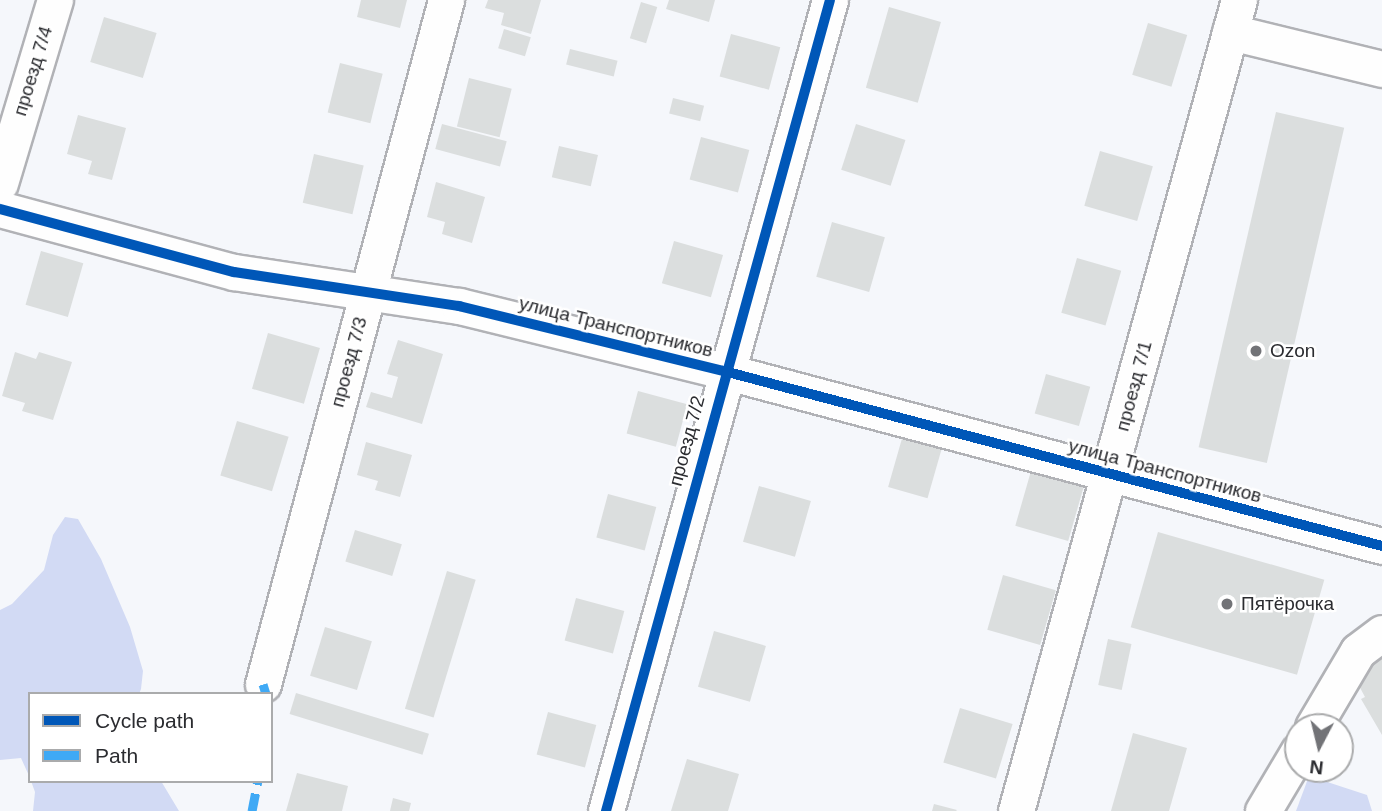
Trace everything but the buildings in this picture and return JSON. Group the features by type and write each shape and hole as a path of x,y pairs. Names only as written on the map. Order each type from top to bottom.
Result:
{"street":[{"name":"проезд 7/4","path":"0,183 55,0"},
{"name":"проезд 7/3","path":"263,684 446,0"},
{"name":"проезд 7/2","path":"606,811 724,371 830,0"},
{"path":"1234,16 1382,69"},
{"name":"проезд 7/1","path":"1016,811 1234,16"},
{"name":"улица Транспортников","path":"0,209 234,272 369,289 459,306 724,371 1382,546"},
{"path":"1321,713 1358,651 1382,633"},
{"path":"1263,811 1284,776"}],"shaded area":[{"path":"65,517 78,519 101,559 130,627 143,671 140,692 28,692 28,774 21,758 0,760 0,610 12,604 44,570 53,535"},
{"path":"32,783 162,783 179,811 33,811 35,792"},
{"path":"1306,783 1330,783 1367,795 1372,811 1296,811"}],"marked path":[{"path":"263,684 265,692"},
{"path":"252,811 258,783"}],"cycle path":[{"path":"606,811 830,0"},
{"path":"0,209 234,272 459,306 724,371 1382,546"}],"place":[{"name":"Ozon","path":"1256,351"},
{"name":"Пятёрочка","path":"1227,604"}]}
